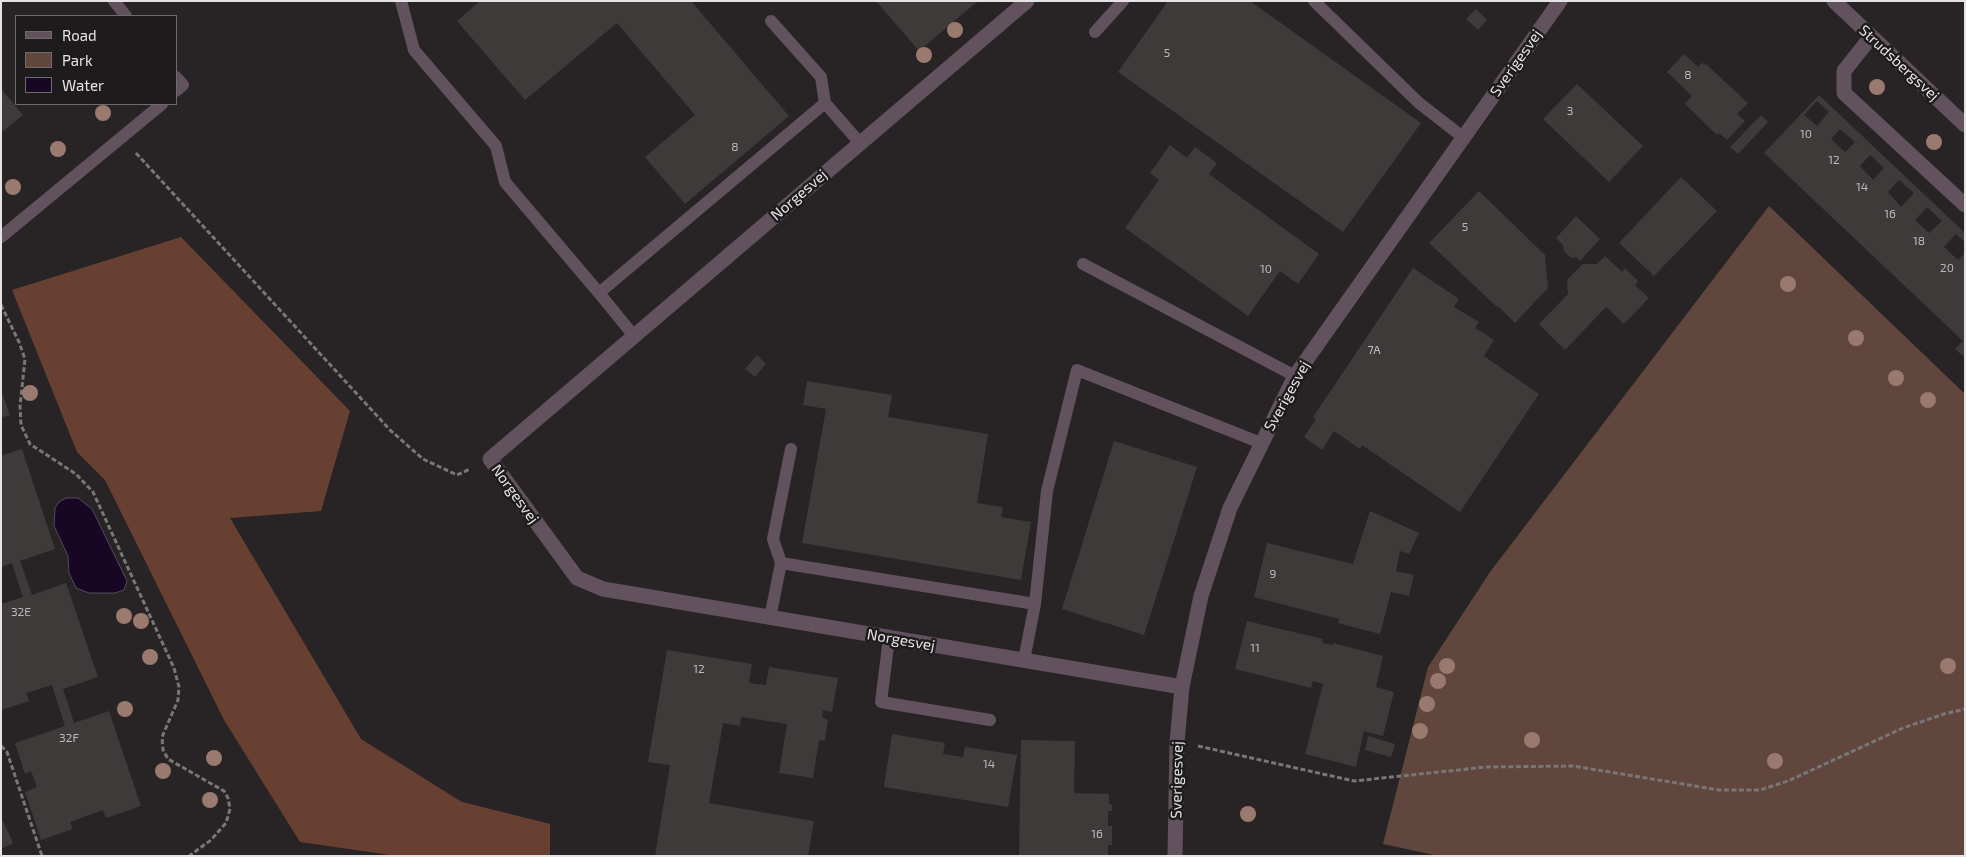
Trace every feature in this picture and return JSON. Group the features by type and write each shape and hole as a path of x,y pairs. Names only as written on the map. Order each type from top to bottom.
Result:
{"street":[{"name":"Norgesvej","path":"1027,1 490,459 577,578 603,589 1182,688"},
{"name":"Sverigesvej","path":"1175,856 1177,742 1182,688 1201,596 1230,508 1295,376 1560,1"},
{"name":"Strudsbergsvej","path":"1834,1 1965,125"},
{"path":"1871,37 1844,71 1844,93 1965,205"}],"lane":[{"path":"114,1 125,15"},
{"path":"401,1 414,50 496,146 505,182 634,336"},
{"path":"1095,32 1123,1"},
{"path":"1314,1 1419,103 1464,138"},
{"path":"772,21 821,77 825,103 860,143"},
{"path":"178,79 183,85 178,89"},
{"path":"599,294 825,103"},
{"path":"1,237 161,105"},
{"path":"1083,264 1295,376"},
{"path":"1024,660 1034,604 1047,491 1078,370 1261,442"},
{"path":"770,618 781,563 773,539 791,449"},
{"path":"781,563 1034,604"},
{"path":"889,638 881,702 990,720"}],"path":[{"path":"122,138 390,430 423,459 456,475 490,459"},
{"path":"1,305 19,342 25,360 20,406 21,425 27,438 30,444 76,474 93,492 174,668 179,687 178,700 162,737 162,750 168,758 224,791 228,798 230,809 226,823 211,840 190,856"},
{"path":"1177,742 1354,781 1486,766 1573,766 1719,790 1760,790 1788,781 1903,728 1965,709"},
{"path":"1,746 6,752 42,856"}],"green space":[{"path":"1769,206 1965,394 1965,856 1439,856 1383,844 1428,667 1490,572"}],"shaded area":[{"path":"181,237 350,411 321,511 230,518 361,739 462,802 550,824 550,856 397,856 300,842 224,720 105,480 77,452 12,290"}],"water":[{"path":"66,498 78,498 92,509 127,581 124,590 115,593 89,593 76,588 69,573 68,556 54,526 55,508 59,502"}],"building":[{"path":"480,1 691,1 789,116 685,204 645,157 695,115 617,23 525,100 457,21"},
{"path":"876,1 978,1 919,51"},
{"path":"1168,1 1250,1 1421,123 1343,232 1118,72"},
{"path":"1476,9 1487,20 1478,30 1466,19"},
{"path":"1684,54 1698,67 1702,63 1707,65 1748,103 1737,114 1745,121 1727,140 1719,133 1717,135 1685,104 1692,96 1667,72"},
{"path":"1577,84 1643,146 1609,182 1543,119"},
{"path":"1,89 23,115 1,133"},
{"path":"1819,95 1965,233 1965,242 1956,234 1944,247 1958,260 1965,253 1965,358 1955,349 1963,341 1764,153","holes":["1817,101 1829,112 1817,126 1804,115","1840,129 1855,142 1845,152 1831,139","1870,155 1884,168 1873,180 1860,166","1899,180 1914,193 1901,207 1888,192","1927,207 1942,221 1929,233 1915,220"]},
{"path":"1761,115 1768,122 1738,154 1730,147"},
{"path":"1170,145 1187,158 1195,147 1217,163 1209,174 1319,254 1298,284 1280,271 1248,316 1125,228 1159,180 1150,173"},
{"path":"1681,177 1717,211 1654,276 1619,243"},
{"path":"1479,191 1546,256 1548,288 1515,323 1429,243"},
{"path":"1576,216 1600,239 1580,261 1576,257 1571,258 1556,238"},
{"path":"1605,256 1622,272 1625,268 1638,281 1635,285 1649,298 1624,324 1606,307 1565,350 1539,324 1568,294 1567,280 1583,264 1597,264"},
{"path":"1413,268 1459,299 1454,307 1479,322 1475,328 1494,340 1484,356 1539,394 1460,512 1362,445 1360,449 1334,431 1322,450 1304,437 1316,419 1313,417"},
{"path":"757,355 766,364 755,377 745,369"},
{"path":"807,381 892,395 888,417 988,434 977,503 1003,507 1001,517 1031,522 1021,580 802,543 826,409 803,405"},
{"path":"1,390 10,415 1,418"},
{"path":"1114,441 1197,467 1144,635 1062,609"},
{"path":"22,449 55,549 20,561 32,595 66,583 98,677 63,689 74,723 109,711 141,806 106,818 103,810 70,822 73,829 41,840 25,792 37,787 31,771 25,774 15,743 65,726 52,685 26,693 29,701 1,710 1,604 23,597 12,563 1,567 1,456"},
{"path":"1370,511 1419,533 1409,554 1400,551 1396,571 1414,575 1409,596 1391,592 1380,634 1338,623 1339,619 1254,597 1267,543 1353,564"},
{"path":"1247,621 1323,639 1322,643 1333,645 1333,643 1383,656 1376,687 1394,692 1383,736 1364,731 1356,767 1305,754 1323,684 1313,681 1311,688 1235,669"},
{"path":"667,650 752,664 749,683 766,685 769,667 838,678 832,712 823,710 822,717 828,720 825,741 819,740 813,778 779,773 787,724 741,717 740,726 723,723 709,803 814,821 808,856 655,856 670,765 648,762"},
{"path":"892,734 945,743 943,754 963,757 965,747 1017,755 1008,807 884,787"},
{"path":"1368,736 1395,744 1391,757 1365,750"},
{"path":"1021,740 1075,741 1074,793 1109,794 1109,804 1112,805 1112,811 1108,811 1108,826 1112,826 1112,845 1108,845 1108,856 1019,856"},
{"path":"3,821 13,843 1,849 1,822"}]}
